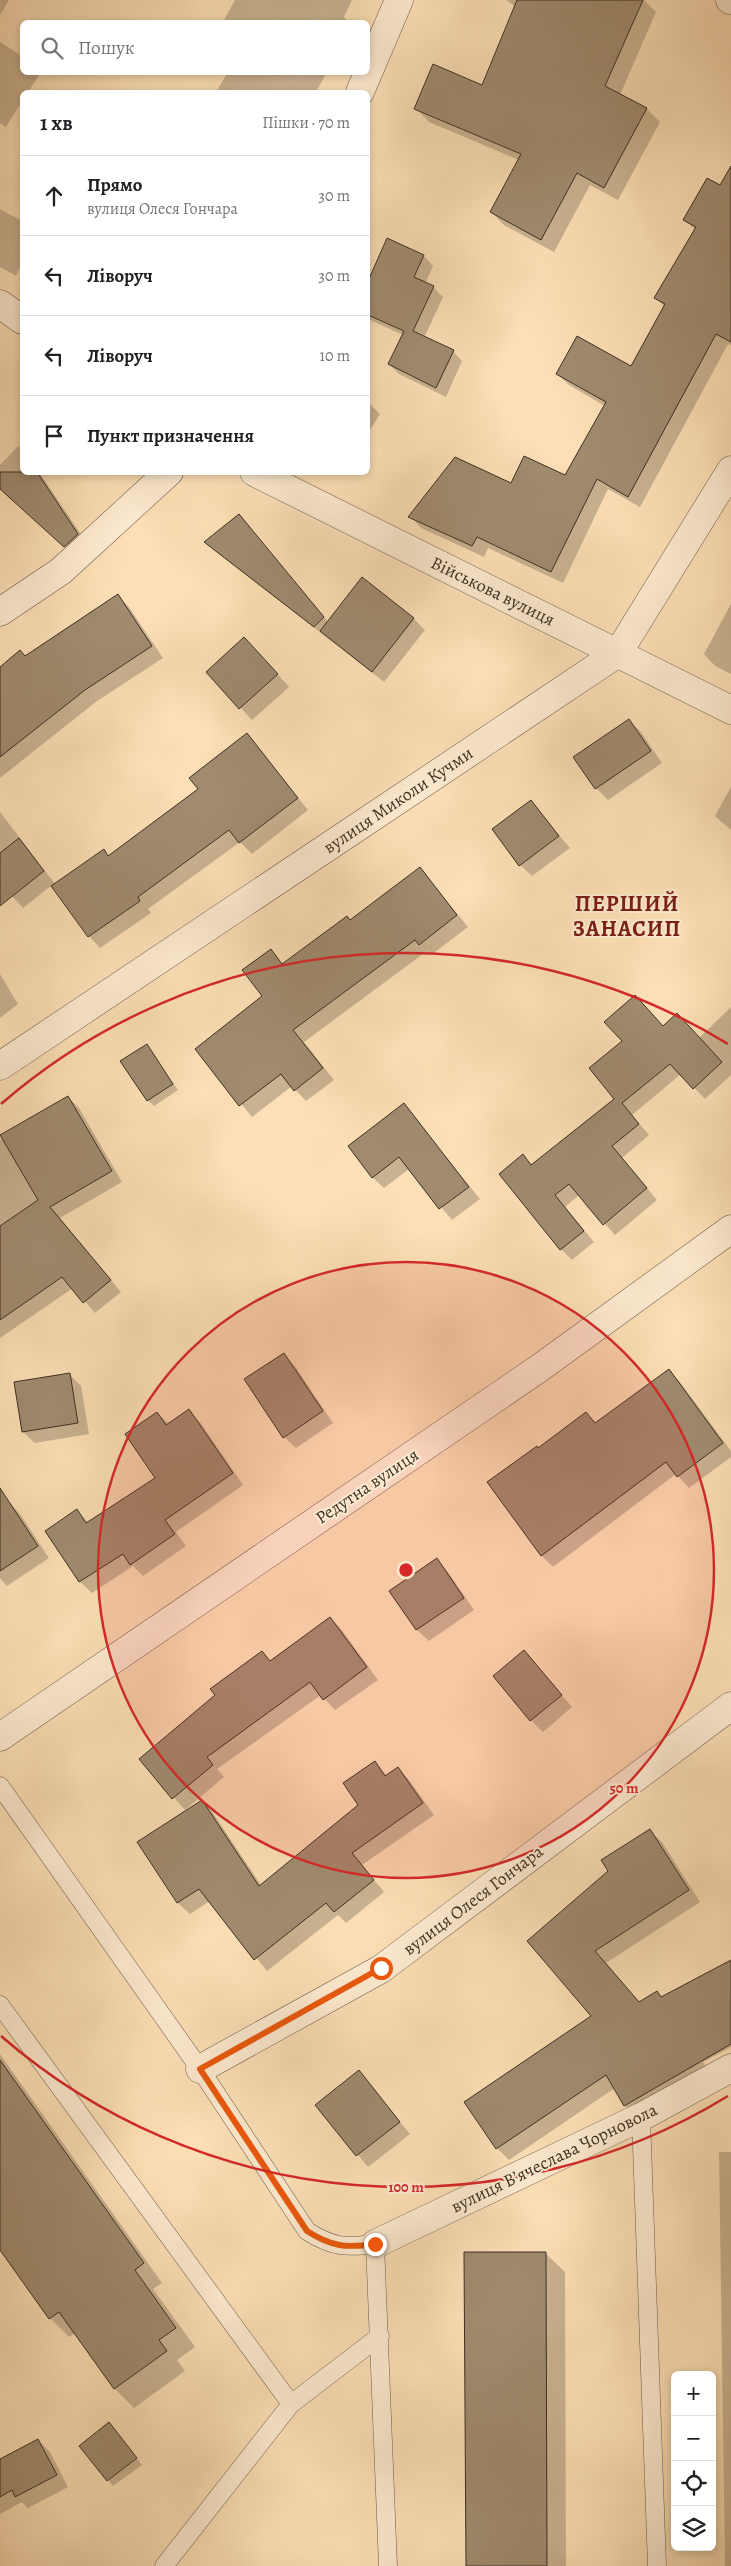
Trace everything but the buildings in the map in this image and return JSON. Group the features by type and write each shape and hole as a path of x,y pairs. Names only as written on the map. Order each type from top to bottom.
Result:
{"street":[{"path":"370,68 399,0"},
{"path":"361,90 367,75"},
{"path":"0,304 20,319"},
{"name":"вулиця Миколи Кучми","path":"0,1066 618,652 731,470"},
{"path":"0,612 62,571 166,475"},
{"name":"Військова вулиця","path":"260,475 731,710"},
{"name":"Редутна вулиця","path":"2,1730 541,1367 731,1228"},
{"name":"вулиця Олеся Гончара","path":"200,2069 381,1968 731,1706"},
{"name":"вулиця Вʼячеслава Чорновола","path":"375,2244 641,2117 731,2068"}],"lane":[{"path":"0,1786 200,2069 307,2231 326,2243 350,2248 375,2244 388,2566"},
{"path":"0,2005 291,2404"},
{"path":"641,2117 657,2566"},
{"path":"164,2566 291,2404 380,2336"}],"district":[{"name":"ПЕРШИЙ ЗАНАСИП","path":"627,916"}],"route":[{"path":"375,2244 350,2248 326,2243 307,2231 200,2069 381,1968"}]}
